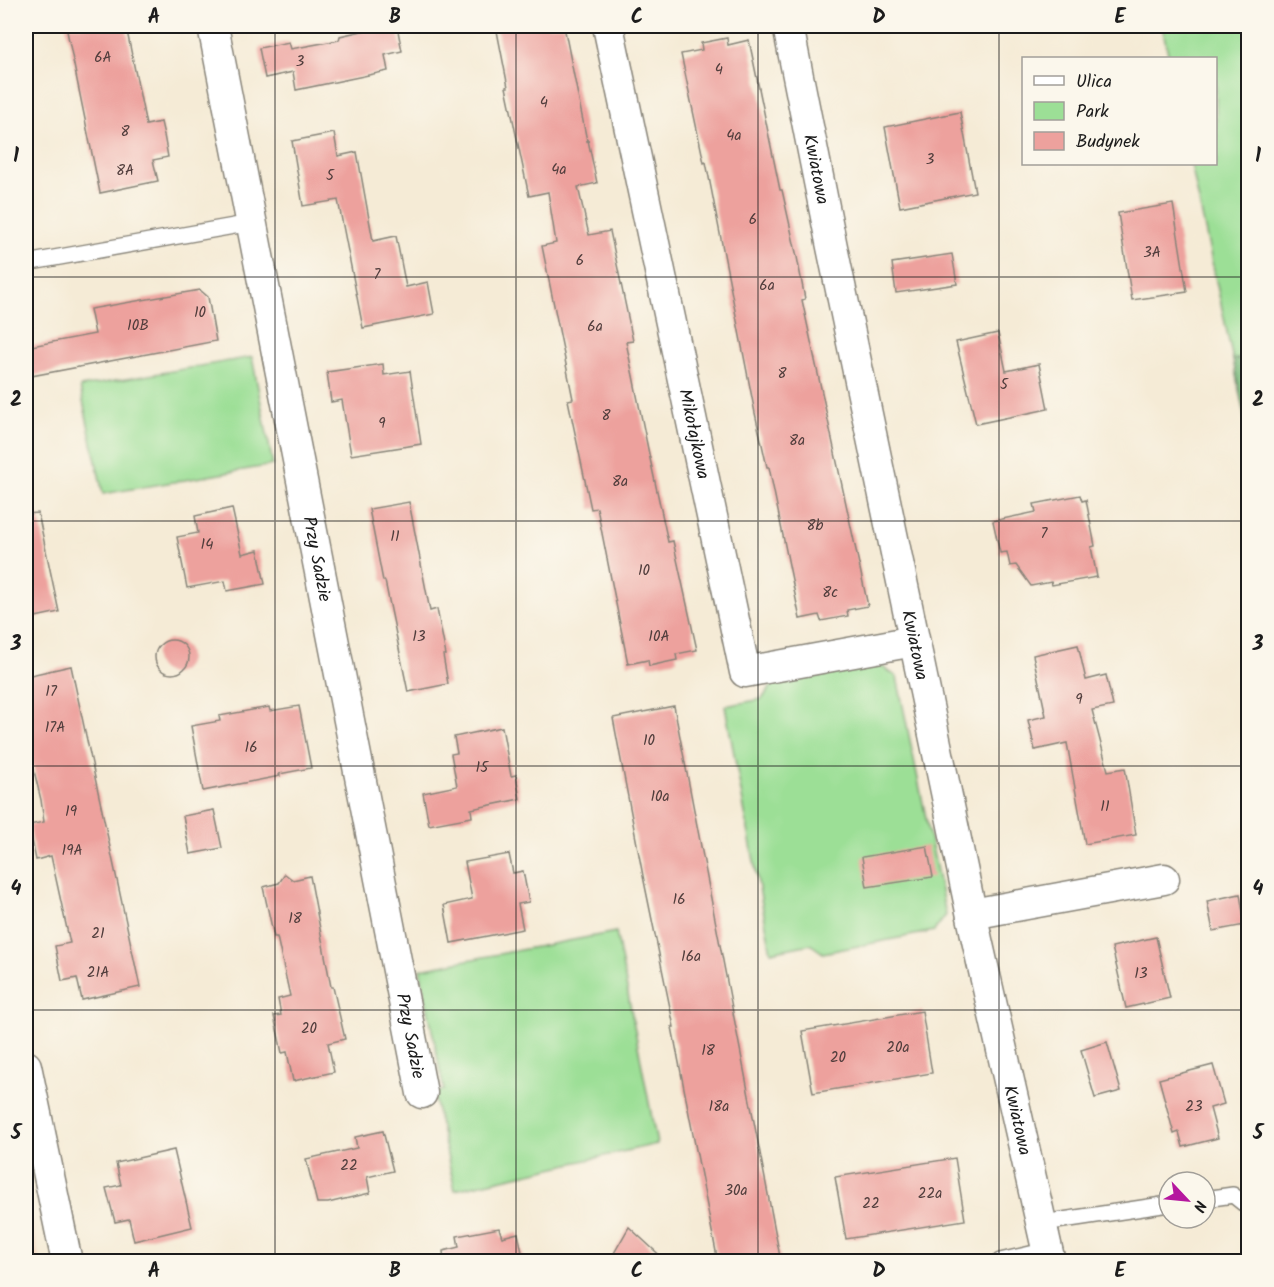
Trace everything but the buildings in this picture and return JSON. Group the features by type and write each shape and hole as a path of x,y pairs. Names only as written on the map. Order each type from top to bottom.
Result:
{"street":[{"name":"Przy Sadzie","path":"213,26 422,1093"},
{"name":"Mikołajkowa","path":"608,26 744,672 914,641"},
{"name":"Kwiatowa","path":"788,26 972,914 1047,1245"},
{"path":"972,914 1164,879"},
{"path":"26,1066 67,1262"}],"lane":[{"path":"26,262 251,223"},
{"path":"1217,1197 1233,1195 1248,1207"},
{"path":"1000,1261 1157,1208"}],"shaded area":[{"path":"26,1198 40,1261 26,1261"}],"green space":[{"path":"1162,26 1248,26 1248,357 1233,360 1191,165 1217,165 1217,57 1169,57"},
{"path":"252,357 273,465 103,494 80,387"},
{"path":"1248,357 1248,434 1233,360"},
{"path":"880,665 897,677 946,915 934,931 823,953 810,944 771,952 725,706 762,699 773,684"},
{"path":"616,932 657,1144 455,1190 433,1093 444,1090 420,969"}]}
